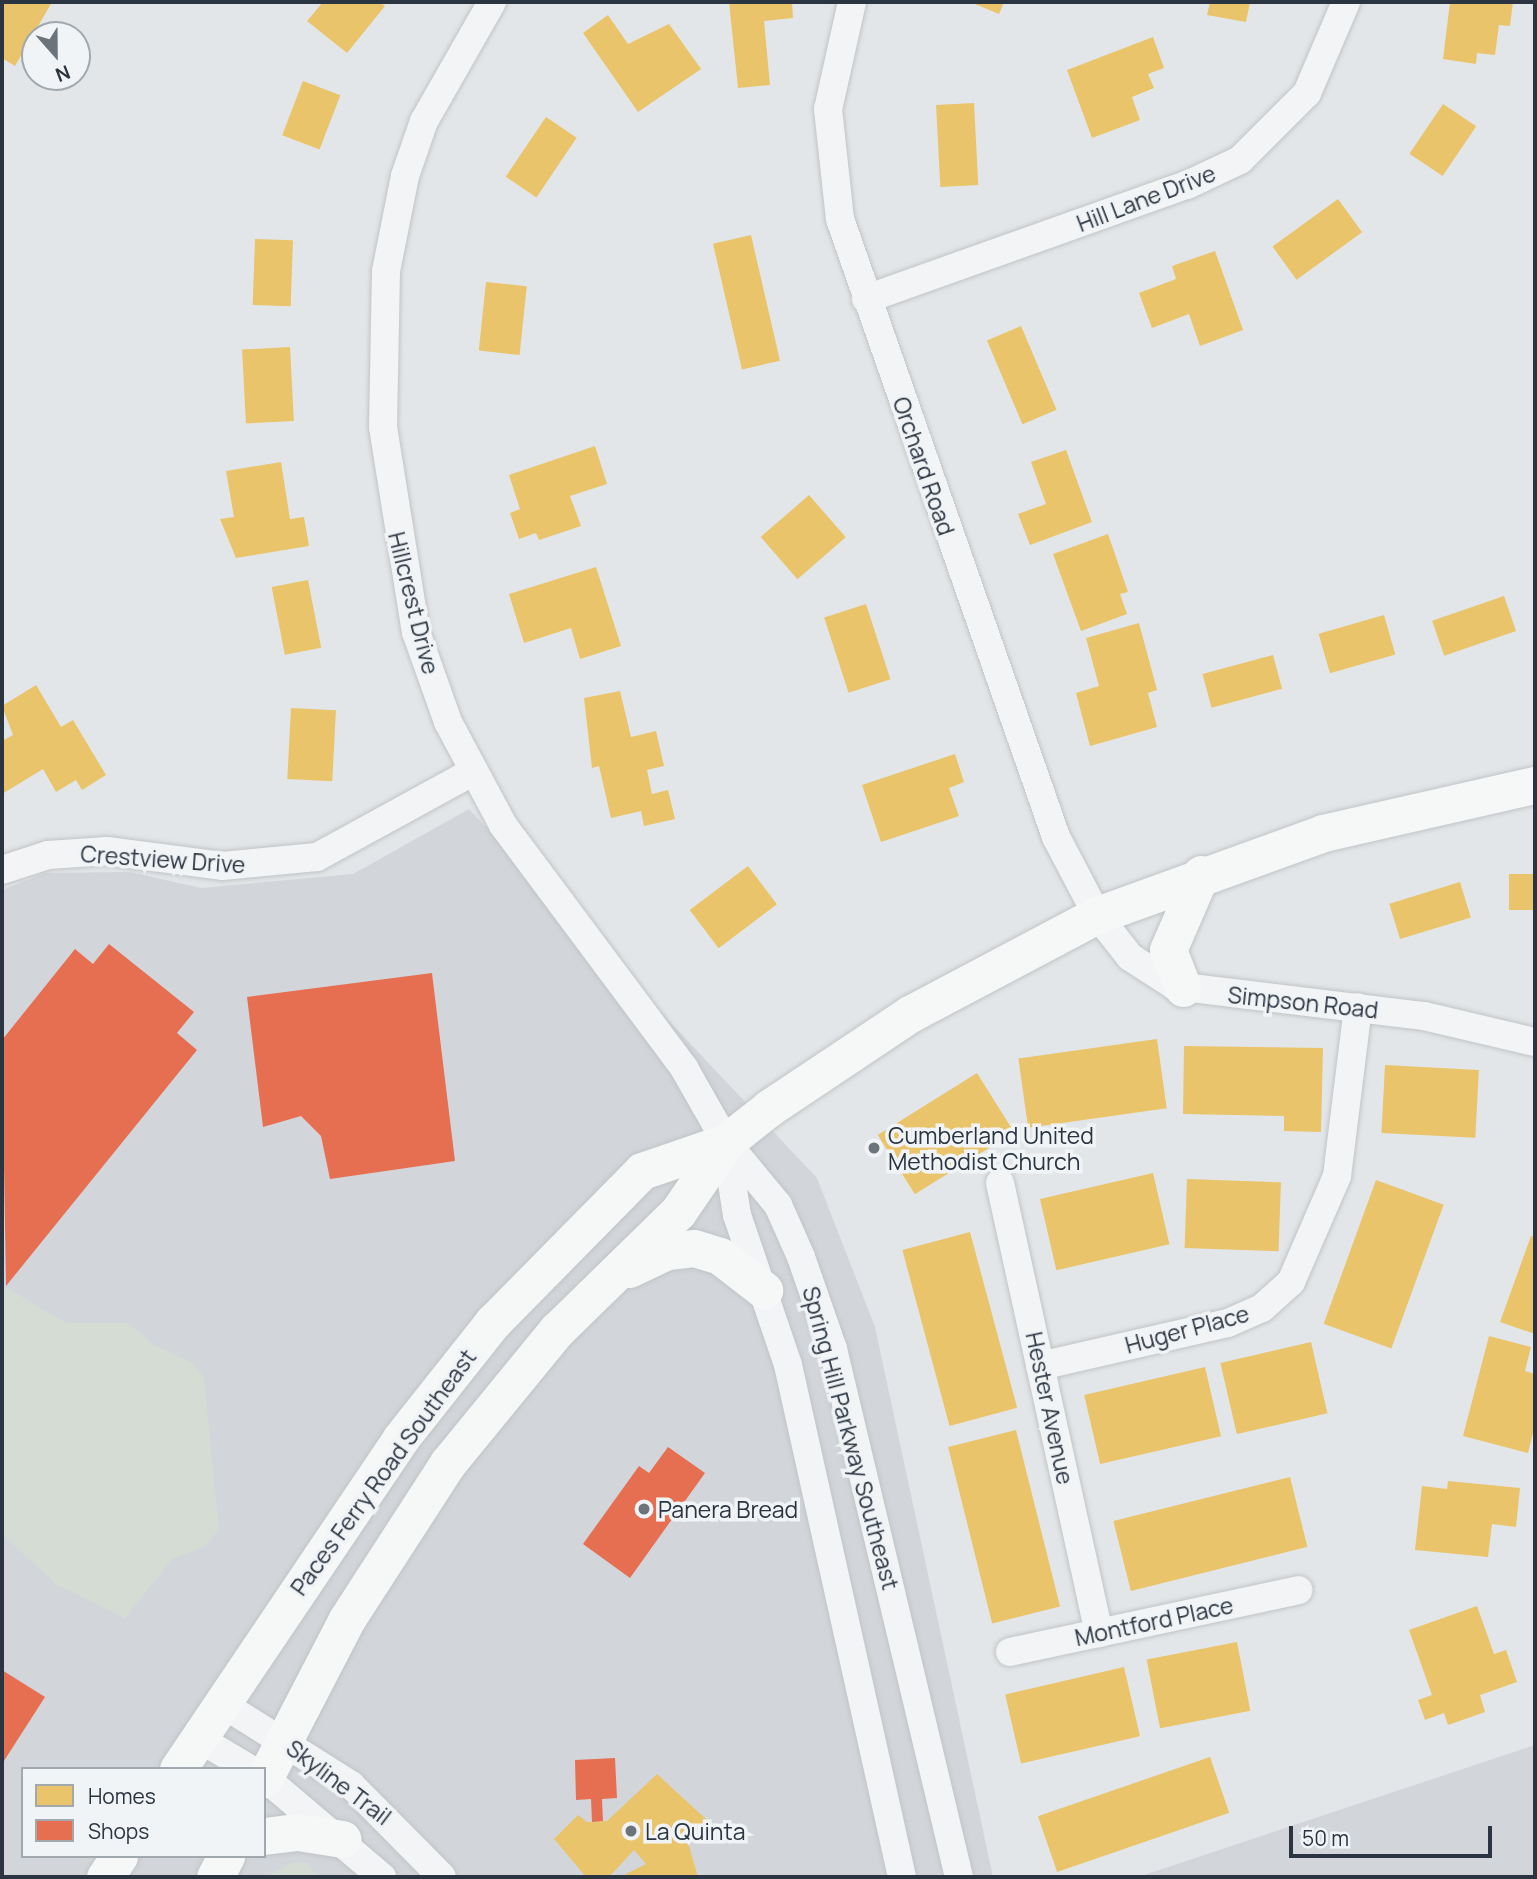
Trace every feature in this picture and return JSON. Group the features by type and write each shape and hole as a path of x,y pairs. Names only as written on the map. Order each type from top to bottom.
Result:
{"main road":[{"name":"Paces Ferry Road Southeast","path":"179,1767 401,1438 502,1312 642,1171 726,1142 878,1034 1097,915 1200,874 1391,814 1535,785"},
{"path":"1183,988 1168,950 1200,874"},
{"name":"Paces Ferry Road Southeast","path":"266,1774 414,1510 485,1417 603,1281 678,1212 726,1142"},
{"path":"603,1281 667,1251 694,1248 720,1256 764,1290"},
{"path":"266,1836 298,1832 342,1839"},
{"path":"105,1877 118,1858"},
{"path":"215,1877 225,1858"}],"street":[{"name":"Hillcrest Drive","path":"492,2 424,121 405,176 386,271 380,365 389,487 406,592 434,685 472,772 523,856 684,1068 726,1142"},
{"name":"Orchard Road","path":"852,2 828,109 827,144 839,219 1056,837 1097,915"},
{"name":"Hill Lane Drive","path":"866,299 1187,185 1240,160 1307,93 1346,2"},
{"name":"Crestview Drive","path":"2,870 48,855 107,851 222,866 317,857 472,772"},
{"name":"Simpson Road","path":"1097,915 1147,972 1183,988 1358,1007 1535,1042"},
{"name":"Huger Place","path":"1040,1366 1228,1323 1262,1308 1286,1287 1309,1249 1337,1176 1358,1007"},
{"name":"Spring Hill Parkway Southeast","path":"726,1142 737,1215 788,1365 902,1877"},
{"name":"Spring Hill Parkway Southeast","path":"726,1142 778,1205 820,1307 959,1877"},
{"name":"Hester Avenue","path":"1000,1183 1099,1633"},
{"name":"Montford Place","path":"1010,1652 1298,1590"},
{"name":"Skyline Trail","path":"221,1703 284,1740 376,1805 442,1877"},
{"name":"Skyline Trail","path":"198,1738 247,1767"},
{"name":"Skyline Trail","path":"266,1780 342,1839 382,1877"}],"shaded area":[{"path":"469,809 817,1178 875,1327 993,1877 2,1877 2,890 45,873 130,872 201,888 353,874"},
{"path":"2,1285 66,1323 128,1323 154,1345 191,1362 204,1378 219,1530 203,1547 172,1559 125,1618 57,1585 2,1534"},
{"path":"1535,1745 1535,1877 1138,1877"},
{"path":"306,1862 318,1877 265,1877 292,1863"}],"building: Homes":[{"path":"2,2 52,2 41,21 21,21 21,56 15,66 2,58"},
{"path":"323,2 379,2 385,6 347,53 307,21"},
{"path":"729,2 792,2 793,18 764,21 770,85 738,88"},
{"path":"970,2 1004,2 999,14"},
{"path":"1210,2 1250,2 1246,22 1207,15"},
{"path":"1450,2 1513,2 1510,26 1499,25 1495,55 1477,53 1476,64 1443,59"},
{"path":"608,15 628,44 669,24 701,69 638,112 583,33"},
{"path":"1153,37 1164,68 1148,74 1154,88 1132,97 1140,120 1092,138 1067,70"},
{"path":"303,81 340,95 320,149 282,135"},
{"path":"974,103 978,185 940,187 936,105"},
{"path":"1443,104 1476,126 1443,176 1409,154"},
{"path":"546,117 577,138 536,197 506,177"},
{"path":"1338,199 1362,232 1297,280 1272,247"},
{"path":"751,235 780,361 742,369 713,244"},
{"path":"255,239 293,240 291,306 253,305"},
{"path":"1215,251 1243,330 1200,346 1189,314 1152,328 1139,293 1176,279 1172,266"},
{"path":"486,282 527,286 520,355 479,351"},
{"path":"1021,326 1057,410 1022,424 987,340"},
{"path":"290,347 294,421 246,423 242,350"},
{"path":"595,446 607,484 570,496 581,526 539,540 536,533 519,539 510,513 520,509 509,475"},
{"path":"1066,450 1092,522 1030,545 1018,514 1046,504 1031,462"},
{"path":"281,462 290,519 304,517 309,546 236,558 220,519 234,517 226,471"},
{"path":"809,495 846,537 797,579 761,537"},
{"path":"1108,534 1128,592 1120,594 1127,614 1081,631 1053,554"},
{"path":"596,567 621,646 580,659 571,628 524,643 509,594"},
{"path":"308,580 321,648 285,655 272,587"},
{"path":"1504,596 1516,631 1444,656 1432,621"},
{"path":"866,604 890,679 849,693 824,618"},
{"path":"1384,615 1395,654 1330,673 1319,634"},
{"path":"1139,623 1157,690 1148,693 1157,727 1090,746 1076,693 1099,686 1086,638"},
{"path":"1273,655 1282,689 1212,708 1202,674"},
{"path":"36,685 61,727 73,720 106,775 82,790 76,780 56,792 43,769 2,794 2,741 13,735 2,706"},
{"path":"620,691 631,737 656,731 664,766 647,770 652,794 668,790 675,819 644,826 641,811 611,818 599,766 592,768 584,698"},
{"path":"291,708 336,710 332,781 287,779"},
{"path":"955,754 964,782 949,788 959,816 881,842 862,785"},
{"path":"748,866 777,904 719,948 690,910"},
{"path":"1509,874 1535,874 1535,910 1509,910"},
{"path":"1460,882 1471,917 1400,939 1389,904"},
{"path":"1157,1039 1167,1108 1028,1128 1018,1058"},
{"path":"1184,1046 1323,1048 1321,1132 1284,1131 1284,1116 1183,1114"},
{"path":"1385,1065 1479,1070 1475,1138 1381,1133"},
{"path":"977,1073 1014,1132 915,1194 878,1135"},
{"path":"1153,1173 1169,1244 1056,1270 1040,1199"},
{"path":"1187,1179 1281,1182 1279,1251 1185,1248"},
{"path":"1376,1180 1444,1205 1391,1348 1324,1324"},
{"path":"970,1232 1017,1408 949,1426 902,1250"},
{"path":"1531,1236 1535,1237 1535,1334 1500,1322"},
{"path":"1489,1336 1531,1347 1525,1371 1535,1374 1535,1425 1528,1453 1463,1436"},
{"path":"1311,1342 1327,1413 1237,1434 1220,1363"},
{"path":"1205,1367 1221,1436 1100,1464 1084,1395"},
{"path":"1016,1430 1060,1607 992,1624 948,1447"},
{"path":"1290,1477 1307,1547 1131,1591 1113,1521"},
{"path":"1448,1481 1520,1488 1516,1527 1492,1524 1488,1557 1415,1550 1422,1486 1447,1489"},
{"path":"1477,1606 1494,1654 1506,1650 1517,1682 1480,1695 1485,1712 1448,1725 1444,1713 1425,1720 1418,1700 1432,1695 1409,1630"},
{"path":"1237,1642 1250,1711 1160,1728 1147,1660"},
{"path":"1124,1667 1140,1736 1021,1764 1005,1694"},
{"path":"1210,1757 1229,1813 1057,1872 1038,1816"},
{"name":"La Quinta","path":"657,1774 708,1821 688,1843 698,1877 620,1877 646,1864 634,1850 609,1877 586,1877 554,1839 578,1815 587,1822 607,1821"}],"building: Shops":[{"path":"109,944 194,1012 177,1033 197,1050 6,1286 2,1040 75,949 93,964"},
{"path":"432,973 455,1161 330,1179 321,1136 301,1116 263,1127 247,997"},
{"name":"Panera Bread","path":"668,1447 705,1473 630,1578 583,1544 639,1466 649,1473"},
{"path":"2,1670 45,1697 2,1764"},
{"path":"615,1758 617,1798 602,1799 603,1821 592,1822 591,1799 576,1800 575,1760"}],"place":[{"name":"Cumberland United Methodist Church","path":"874,1148"},
{"name":"Panera Bread","path":"644,1509"},
{"name":"La Quinta","path":"631,1831"}]}
